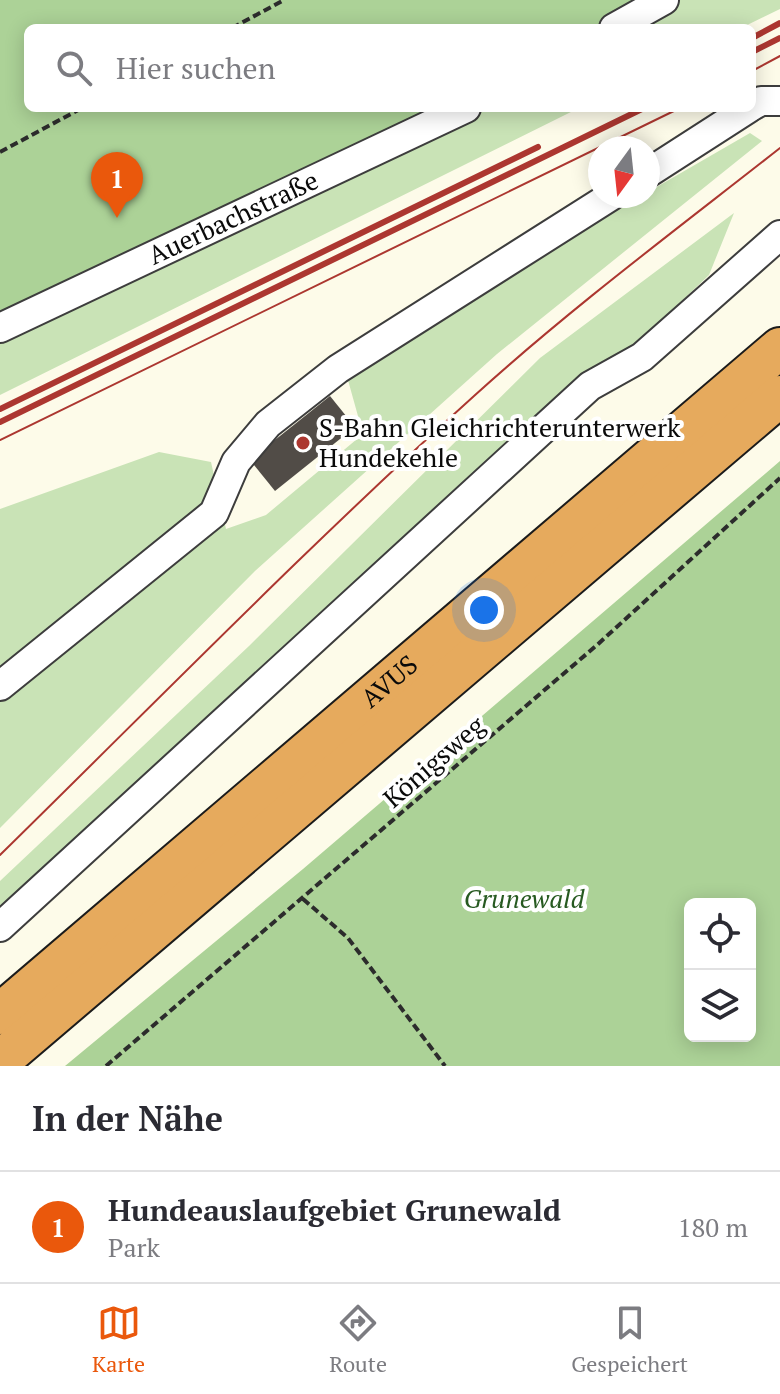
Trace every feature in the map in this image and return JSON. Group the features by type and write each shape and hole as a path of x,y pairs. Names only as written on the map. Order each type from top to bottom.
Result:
{"highway":[{"name":"AVUS","path":"0,1014 780,348"},
{"name":"AVUS","path":"0,1061 780,396"}],"lane":[{"path":"621,24 664,0"},
{"path":"756,104 780,101"},
{"name":"Auerbachstraße","path":"0,328 458,112"},
{"path":"660,165 742,112"},
{"path":"0,686 214,513 236,462 268,424 338,369 592,208"},
{"path":"0,927 780,215"},
{"path":"590,386 642,357 780,235"}],"path":[{"path":"239,24 284,0"},
{"path":"0,152 75,112"},
{"name":"Königsweg","path":"106,1066 620,624 780,478"},
{"path":"303,899 348,938 445,1066"}],"green space":[{"path":"0,0 24,24 24,112 571,112 0,395"},
{"path":"0,0 672,0 627,24 24,24 24,112 458,112 0,328"},
{"path":"672,0 780,0 780,9 749,24 627,24"},
{"path":"750,133 762,141 497,354 255,571 0,828 0,509 159,452 211,462 226,529 266,515 363,434 346,373 551,241 616,208 660,208 660,185"},
{"path":"734,213 709,275 0,937 0,881 249,646 540,358"},
{"name":"Grunewald","path":"780,461 780,1066 65,1066 303,869"}],"building":[{"name":"S-Bahn Gleichrichterunterwerk Hundekehle","path":"330,396 355,427 275,491 250,460"}],"tram line":[{"path":"756,69 780,56"},
{"path":"0,440 672,112"},
{"path":"0,855 294,565 474,396 586,300 780,148"}],"railway":[{"path":"756,36 780,23"},
{"path":"756,50 780,38"},
{"path":"0,422 636,112"},
{"path":"0,409 538,147"}],"place":[{"name":"Hundeauslaufgebiet Grunewald","path":"117,218"},
{"name":"S-Bahn Gleichrichterunterwerk Hundekehle","path":"303,443"}]}
